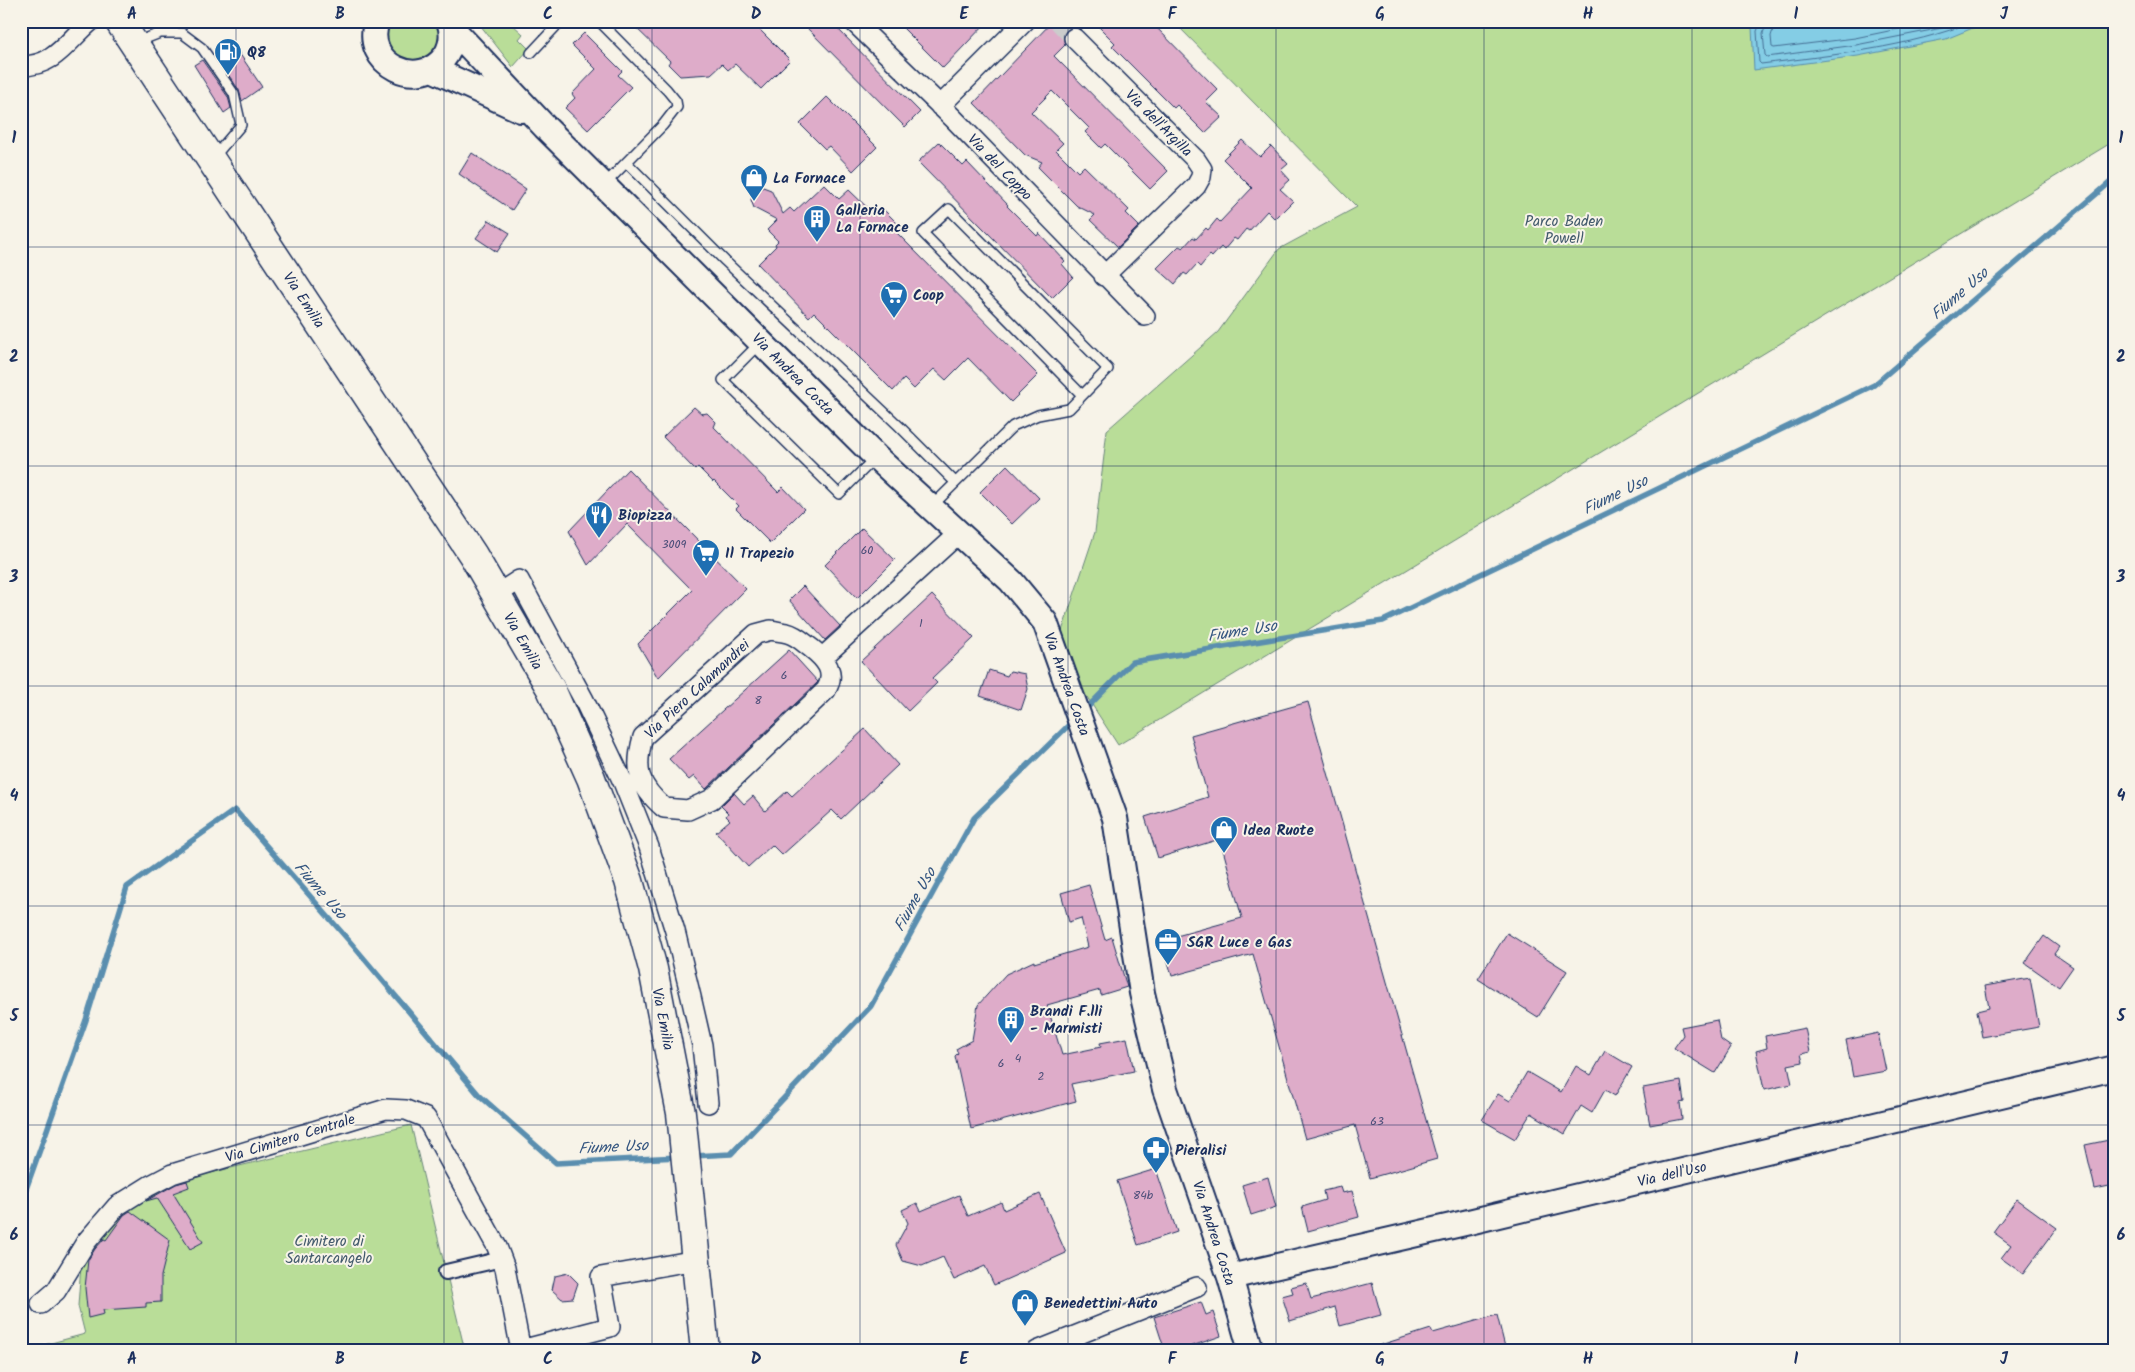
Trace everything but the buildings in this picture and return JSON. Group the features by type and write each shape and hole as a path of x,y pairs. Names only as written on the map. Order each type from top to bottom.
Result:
{"main road":[{"name":"Via Emilia","path":"126,32 473,555 551,689 591,778 631,890 653,970 671,1059 681,1113 705,1351"}],"street":[{"path":"21,66 46,62 69,45 91,21"},
{"name":"Via del Coppo","path":"853,21 940,106 1145,316"},
{"path":"940,106 1025,21"},
{"path":"374,23 376,45 385,62 395,69 407,73 420,73 432,69 442,61 452,39 450,24"},
{"name":"Via Andrea Costa","path":"450,24 535,117 603,186 876,456 1011,581 1045,622 1115,818 1142,993 1165,1089 1230,1278 1251,1351"},
{"name":"Via dell'Argilla","path":"1074,38 1196,160 1202,169 1201,177 1196,186 1104,276"},
{"name":"Via Andrea Costa","path":"432,69 535,117"},
{"path":"823,657 959,533"},
{"path":"496,595 519,580 584,700 623,782 649,847 675,931 702,1045 708,1102"},
{"name":"Via Piero Calamandrei","path":"771,630 788,633 801,640 823,657 829,666 831,679 826,690 712,799 688,810 678,811 664,808 645,788 637,758 643,737 756,634 771,630"},
{"name":"Via dell'Uso","path":"1230,1278 2114,1068"},
{"name":"Via Cimitero Centrale","path":"41,1304 56,1290 86,1242 117,1206 149,1186 172,1174 386,1109 406,1110 426,1118 497,1247 503,1264 521,1351"},
{"path":"521,1351 610,1327 601,1277 695,1247"},
{"path":"446,1272 503,1264"},
{"path":"1037,1351 1197,1287"}],"lane":[{"path":"531,53 561,21"},
{"path":"599,21 676,101 677,107 603,186"},
{"path":"126,32 182,33 202,48 215,65 234,94 240,125 211,160"},
{"path":"626,163 955,482"},
{"path":"931,507 1013,426 1038,415 1069,409 1082,396 1108,369 949,209 924,234 1082,396"},
{"path":"761,342 723,380 839,494 876,456"}],"green space":[{"path":"389,21 435,21 439,37 435,49 425,57 413,60 400,58 390,51 386,39"},
{"path":"477,21 514,21 512,24 523,34 519,39 529,49 513,67"},
{"name":"Parco Baden Powell","path":"1173,21 2114,21 2114,141 1118,745 1056,649 1095,532 1107,430 1218,332 1279,249 1357,207"},
{"name":"Cimitero di Santarcangelo","path":"411,1125 465,1351 21,1351 85,1334 78,1306 82,1251 143,1189"}],"water":[{"path":"1760,21 1984,21 1985,23 1946,39 1858,56 1754,70 1752,27"}],"waterway":[{"name":"Fiume Uso","path":"1083,712 1132,662 1383,621 1874,385 2114,179"},
{"name":"Fiume Uso","path":"693,1156 731,1154 871,1006 974,818 1074,720"},
{"name":"Fiume Uso","path":"21,1203 86,1020 127,887 235,810 351,943 479,1095 556,1163 679,1157"}],"tunnel":[{"path":"1058,21 1074,38"}],"place":[{"name":"Q8","path":"228,76"},
{"name":"La Fornace","path":"754,202"},
{"name":"Galleria La Fornace","path":"817,243"},
{"name":"Coop","path":"894,319"},
{"name":"Biopizza","path":"599,539"},
{"name":"Il Trapezio","path":"706,577"},
{"name":"Idea Ruote","path":"1224,854"},
{"name":"SGR Luce e Gas","path":"1168,966"},
{"name":"Brandi F.lli - Marmisti","path":"1011,1044"},
{"name":"Pieralisi","path":"1156,1174"},
{"name":"Benedettini Auto","path":"1025,1327"}]}
